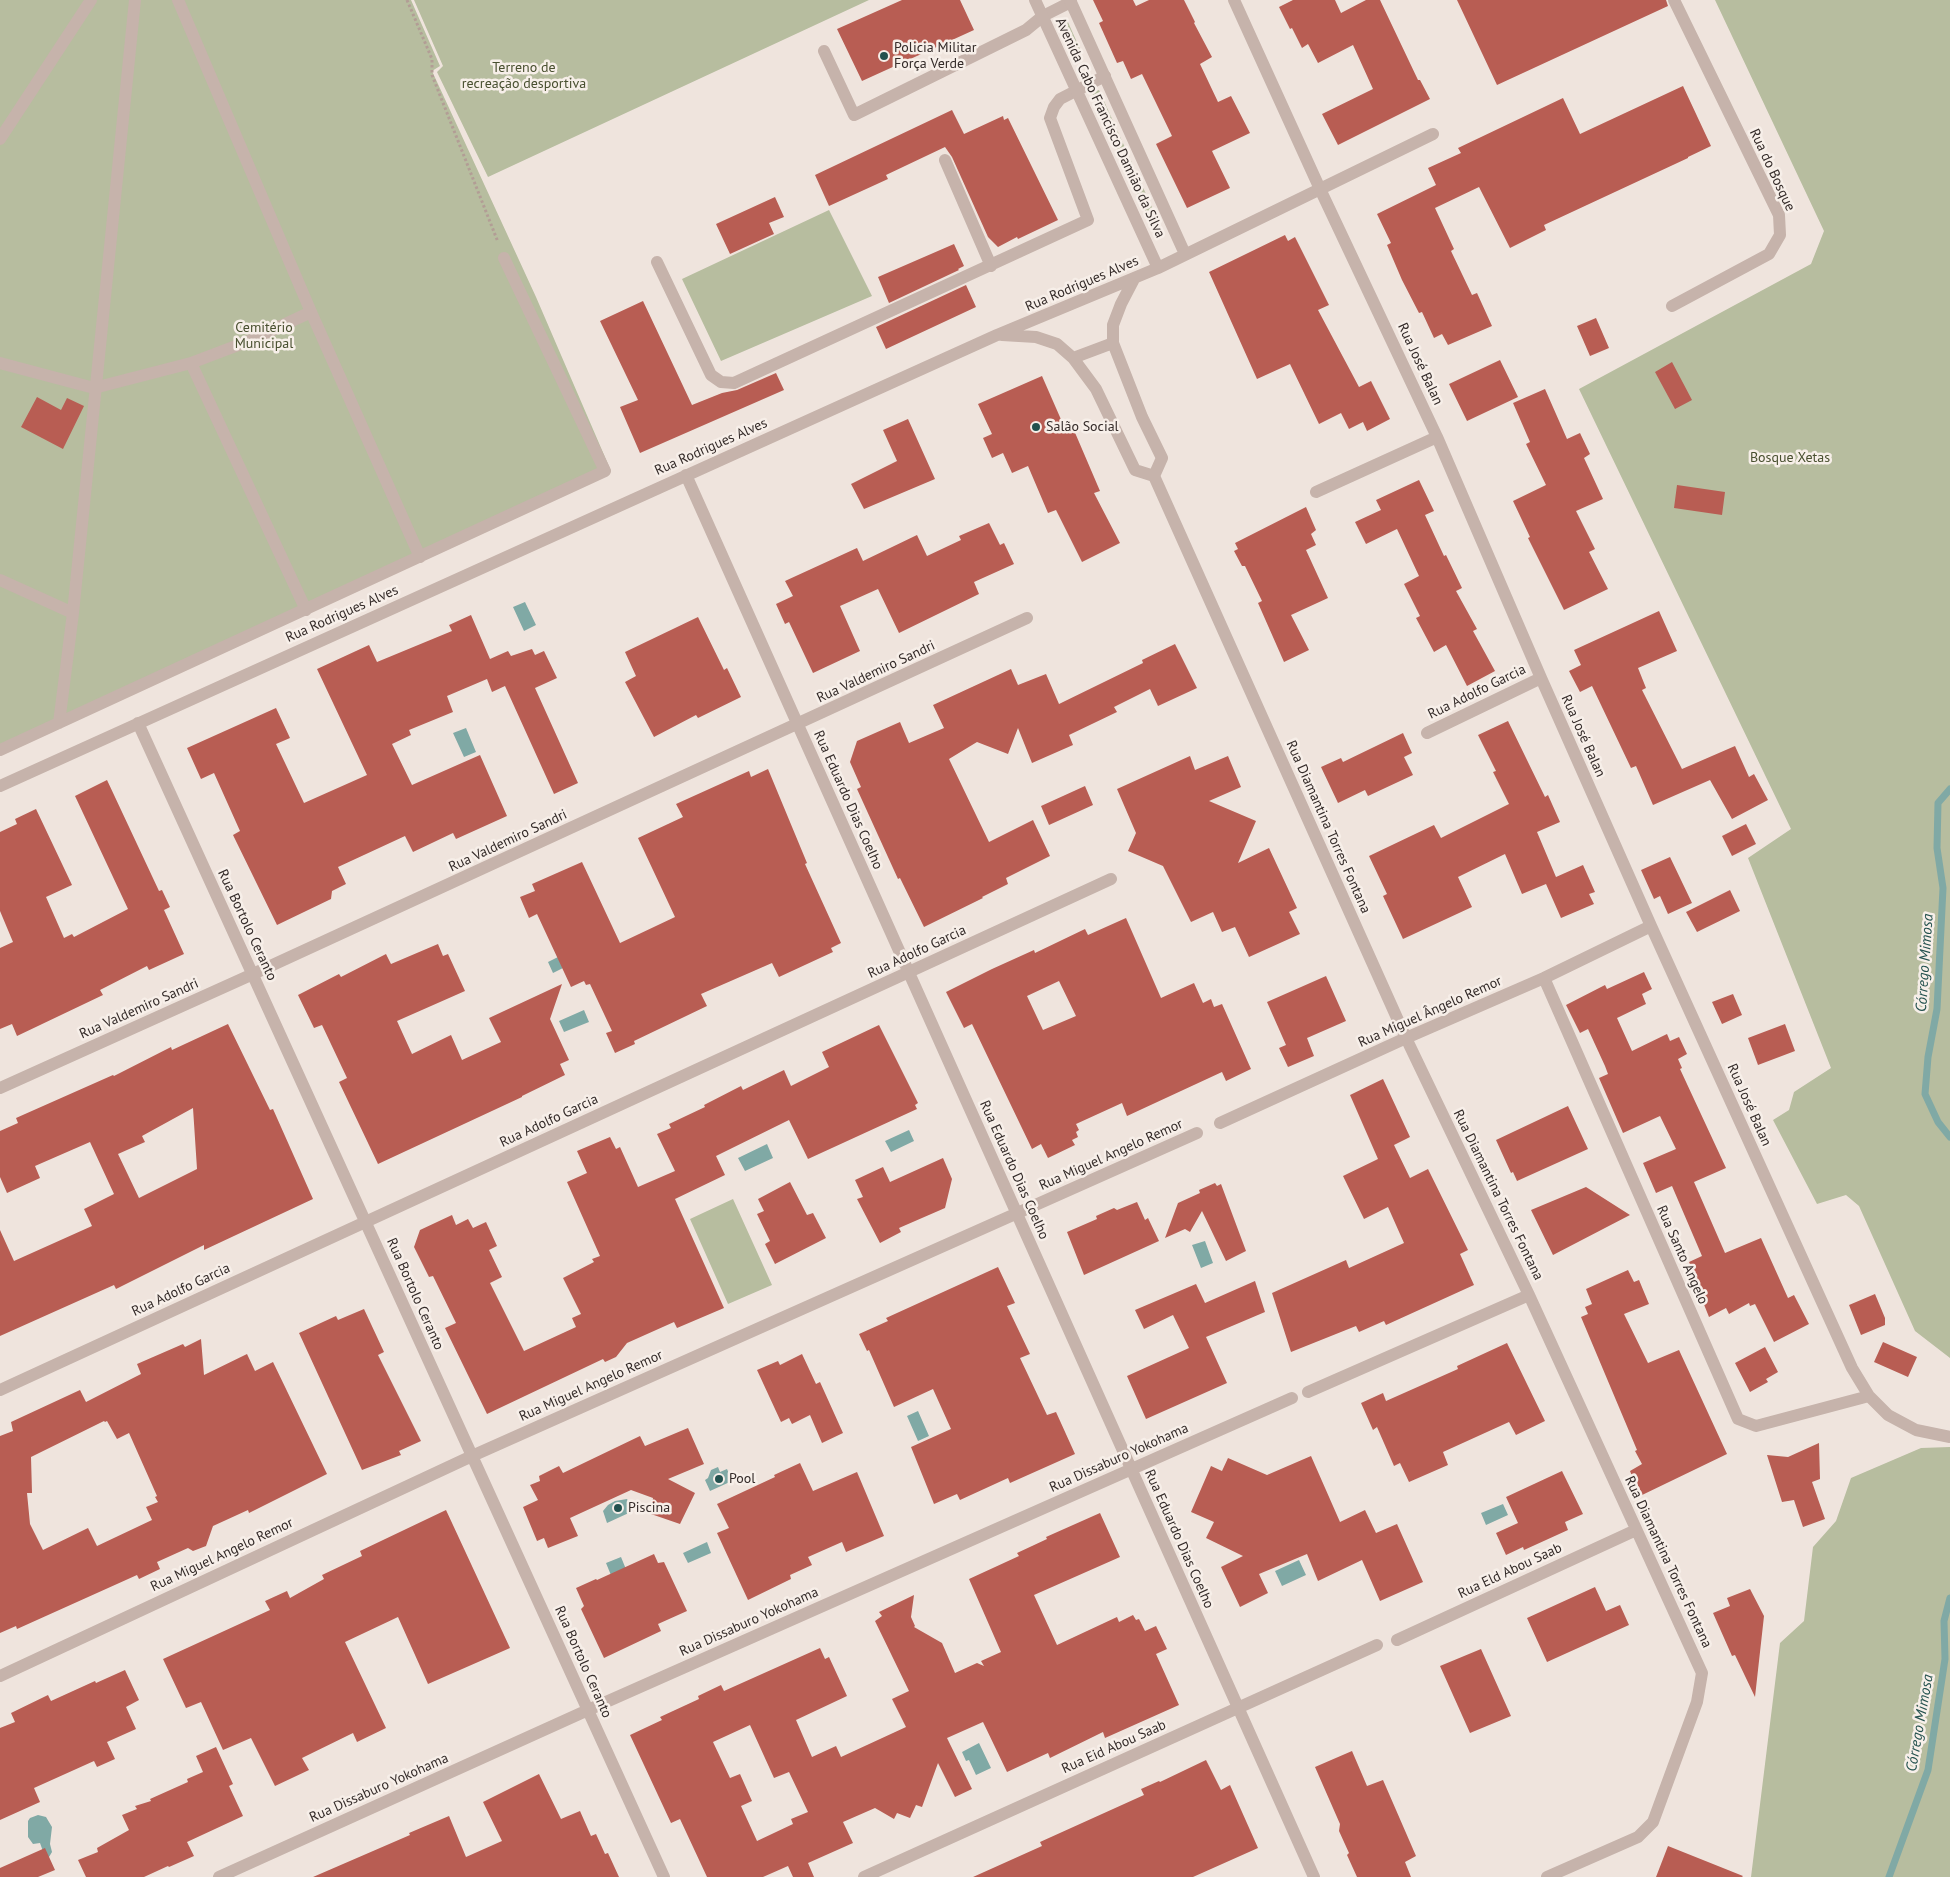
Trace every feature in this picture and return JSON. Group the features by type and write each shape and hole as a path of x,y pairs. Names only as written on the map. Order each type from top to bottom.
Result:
{"street":[{"path":"0,139 91,0"},
{"path":"59,723 73,613 94,388 135,0"},
{"path":"178,0 311,312 420,557"},
{"name":"Avenida Cabo Francisco Damião da Silva","path":"1035,0 1158,268"},
{"name":"Rua José Balan","path":"1234,0 1320,189 1437,437 1651,926 1852,1368 1869,1396 1888,1415 1916,1430 1950,1437"},
{"name":"Rua do Bosque","path":"1672,306 1769,254 1780,235 1779,215 1674,0"},
{"path":"824,51 854,115 1026,30 1043,16 1071,1"},
{"name":"Avenida Cabo Francisco Damião da Silva","path":"1071,1 1185,254"},
{"path":"657,262 711,374 721,382 734,383 1088,220 1050,118 1054,107 1060,99 1076,89 1105,76"},
{"name":"Rua Rodrigues Alves","path":"0,786 686,474 997,335 1158,268 1433,134"},
{"path":"945,160 991,266"},
{"path":"0,750 605,471 504,258"},
{"path":"997,335 1036,337 1056,344 1073,358 1096,389 1135,470 1154,476 1162,458 1139,409 1113,343 1113,325 1134,278"},
{"path":"0,363 94,388 191,363 249,341 311,312"},
{"path":"1073,358 1113,343"},
{"path":"191,363 306,610"},
{"path":"1316,492 1437,437"},
{"name":"Rua Eduardo Dias Coelho","path":"686,474 1314,1877"},
{"name":"Rua Diamantina Torres Fontana","path":"1154,476 1406,1038 1529,1295 1702,1673 1697,1702 1653,1822 1638,1837 1547,1877"},
{"path":"0,580 73,613"},
{"name":"Rua Valdemiro Sandri","path":"0,1088 798,725 1027,618"},
{"name":"Rua Adolfo Garcia","path":"1427,733 1541,678"},
{"name":"Rua Bortolo Ceranto","path":"138,723 664,1877"},
{"name":"Rua Adolfo Garcia","path":"0,1390 1111,879"},
{"name":"Rua Miguel Ângelo Remor","path":"1220,1123 1406,1038 1544,978 1651,926"},
{"name":"Rua Santo Angelo","path":"1544,978 1738,1418 1756,1426 1869,1396"},
{"name":"Rua Miguel Angelo Remor","path":"0,1676 472,1456 1197,1133"},
{"path":"1308,1392 1529,1295"},
{"name":"Rua Dissaburo Yokohama","path":"219,1877 588,1710 1292,1398"},
{"name":"Rua Eld Abou Saab","path":"1397,1640 1636,1530"},
{"name":"Rua Eid Abou Saab","path":"864,1877 1377,1645"}],"path":[{"path":"407,0 432,59 432,75 504,258"}],"green space":[{"name":"Cemitério Municipal","path":"0,0 411,0 440,66 432,71 536,297 611,471 0,753"},
{"name":"Terreno de recreação desportiva","path":"414,0 869,0 488,177 437,72 443,66"},
{"name":"Bosque Xetas","path":"1715,0 1950,0 1950,1358 1915,1331 1859,1206 1846,1195 1817,1204 1773,1120 1789,1110 1794,1092 1831,1068 1748,858 1791,829 1579,389 1811,264 1824,231"},
{"path":"1067,20 1080,49 1074,52 1060,23"},
{"path":"1099,90 1155,214 1148,217 1092,93"},
{"path":"829,210 872,296 721,361 682,279"},
{"path":"733,1199 772,1285 728,1304 690,1219"},
{"path":"1950,1447 1950,1877 1751,1877 1780,1643 1804,1621 1813,1547 1836,1521 1851,1478 1921,1448"}],"water":[{"path":"525,602 536,625 524,631 513,607"},
{"path":"466,728 476,752 464,757 453,733"},
{"path":"572,950 577,961 553,973 548,962"},
{"path":"584,1010 589,1022 564,1032 559,1021"},
{"path":"909,1130 914,1141 891,1152 885,1141"},
{"path":"767,1144 773,1158 745,1171 738,1158"},
{"path":"1205,1241 1213,1263 1201,1268 1192,1245"},
{"path":"918,1411 929,1436 918,1441 907,1416"},
{"name":"Pool","path":"718,1467 720,1472 727,1469 732,1481 710,1491 705,1480 708,1478 711,1470"},
{"name":"Piscina","path":"627,1499 633,1511 607,1523 603,1511 608,1505 615,1501"},
{"path":"1503,1504 1508,1515 1486,1525 1481,1513"},
{"path":"707,1542 711,1553 688,1563 683,1553"},
{"path":"621,1557 632,1584 617,1590 606,1563"},
{"path":"1299,1560 1306,1575 1282,1586 1275,1571"},
{"path":"979,1743 991,1768 976,1775 969,1760 966,1761 962,1752"},
{"path":"38,1815 46,1817 52,1827 50,1844 52,1852 49,1857 45,1857 40,1843 33,1844 28,1837 28,1821 30,1818"}],"building":[{"name":"Policia Militar Força Verde","path":"902,0 960,0 974,30 862,81 837,29"},
{"path":"1093,0 1133,0 1136,6 1149,0 1184,0 1212,57 1200,64 1218,102 1231,96 1250,133 1212,151 1230,188 1187,208 1156,144 1172,136 1142,74 1131,79 1123,61 1117,63 1099,23 1103,21"},
{"path":"1293,0 1335,0 1341,13 1366,0 1380,0 1418,80 1420,80 1430,99 1338,145 1322,114 1373,89 1353,45 1318,63 1308,44 1302,48 1279,7"},
{"path":"1457,0 1666,0 1668,6 1497,85"},
{"path":"1683,86 1711,146 1544,225 1546,230 1510,248 1479,187 1435,208 1454,249 1451,251 1472,295 1477,293 1492,326 1448,345 1442,334 1434,338 1422,312 1419,313 1402,280 1387,245 1391,243 1377,214 1436,185 1428,168 1461,153 1458,148 1563,98 1580,134"},
{"path":"952,110 964,134 1003,116 1004,120 1008,118 1058,220 998,247 988,237 952,157 945,147 886,175 888,179 829,206 815,175"},
{"path":"775,197 784,217 769,223 774,234 730,254 716,224"},
{"path":"1285,235 1288,241 1295,237 1329,305 1318,310 1359,387 1371,381 1390,419 1367,431 1363,422 1349,429 1341,413 1319,424 1290,364 1257,379 1209,272"},
{"path":"954,244 964,266 889,303 878,277"},
{"path":"966,285 976,307 886,349 876,327"},
{"path":"643,301 692,405 722,393 737,390 776,373 784,390 640,453 620,407 638,400 600,321"},
{"path":"1596,318 1609,348 1590,356 1577,326"},
{"path":"1500,360 1518,397 1467,421 1449,384"},
{"path":"1672,362 1692,400 1675,409 1655,372"},
{"path":"1042,376 1063,424 1070,421 1100,491 1094,493 1120,543 1082,562 1056,510 1048,513 1028,466 1012,473 1003,453 992,458 983,438 992,434 978,404"},
{"path":"1545,389 1567,439 1580,433 1590,454 1584,458 1603,499 1576,511 1595,549 1589,552 1608,589 1564,610 1528,538 1530,537 1513,501 1546,485 1526,444 1530,442 1513,403"},
{"path":"37,397 61,410 67,398 84,406 63,449 21,427"},
{"path":"908,419 935,479 864,509 851,484 897,461 883,430"},
{"path":"1419,480 1434,511 1425,515 1444,556 1446,555 1462,588 1456,591 1477,629 1473,631 1495,671 1467,686 1446,645 1434,652 1416,618 1420,616 1404,584 1419,576 1397,529 1366,544 1355,522 1381,510 1376,500"},
{"path":"1677,485 1725,492 1722,515 1674,508"},
{"path":"1306,507 1316,530 1311,534 1316,545 1306,550 1328,598 1291,615 1309,650 1284,662 1258,603 1262,601 1245,566 1242,566 1234,551 1238,549 1235,543"},
{"path":"989,523 1000,545 1004,543 1014,564 974,582 979,594 899,633 878,589 840,606 860,651 813,673 789,622 785,624 776,604 793,596 785,581 857,548 863,561 917,535 927,556 961,540 959,536"},
{"path":"1659,611 1677,651 1638,668 1646,688 1642,690 1682,769 1735,746 1749,777 1754,774 1768,800 1732,819 1710,780 1653,805 1636,766 1631,768 1592,686 1580,692 1569,671 1581,665 1574,650"},
{"path":"471,615 490,659 508,651 511,656 532,649 535,655 544,651 557,678 535,688 578,783 554,794 505,686 492,692 487,679 447,696 453,712 409,730 411,735 392,744 412,785 480,755 507,816 456,839 453,833 413,852 405,836 338,867 346,884 332,891 331,899 277,925 233,835 240,831 214,773 201,779 187,748 276,708 290,738 276,744 304,803 367,775 317,669 369,645 377,662 452,631 449,625"},
{"path":"698,617 724,670 727,668 741,697 698,718 696,715 654,737 625,682 636,676 625,652"},
{"path":"1175,644 1197,688 1158,706 1150,689 1114,707 1117,712 1069,735 1073,745 1032,763 1018,728 1008,754 977,742 949,759 989,842 1033,820 1050,856 1006,878 1008,884 924,927 900,878 898,879 857,789 861,787 850,762 857,741 900,722 909,743 944,728 933,705 1011,669 1018,685 1046,674 1059,704 1143,663 1142,660"},
{"path":"1508,721 1545,797 1548,795 1560,822 1537,832 1556,877 1583,865 1595,892 1589,894 1594,904 1561,918 1546,884 1522,894 1505,854 1458,877 1472,907 1403,939 1383,896 1387,894 1369,856 1434,825 1441,838 1509,804 1493,772 1496,771 1478,735"},
{"path":"1403,733 1412,753 1404,757 1413,775 1368,796 1365,790 1338,803 1321,767 1341,758 1343,762"},
{"path":"1190,756 1195,770 1228,756 1241,787 1209,801 1256,821 1238,863 1269,848 1297,908 1289,912 1300,934 1249,957 1235,927 1222,932 1213,912 1191,922 1163,866 1128,851 1136,833 1117,789"},
{"path":"768,769 807,863 805,864 841,943 831,948 833,952 779,977 772,963 701,994 707,1006 634,1041 635,1044 615,1053 606,1033 612,1031 590,984 586,985 584,981 571,987 537,914 529,918 520,897 535,891 532,884 582,862 620,943 675,917 638,838 683,817 676,804 749,771 751,777"},
{"path":"107,780 159,891 162,890 170,907 164,910 184,954 149,970 147,966 100,990 103,995 17,1036 12,1024 0,1029 0,948 13,942 0,911 0,832 17,824 15,819 36,809 72,885 46,897 64,938 72,934 74,937 128,909 75,796"},
{"path":"1085,786 1093,805 1049,825 1041,806"},
{"path":"1746,824 1756,844 1732,856 1722,836"},
{"path":"1670,857 1692,903 1668,914 1660,896 1654,899 1641,870"},
{"path":"1730,890 1740,911 1697,932 1686,912"},
{"path":"1126,918 1161,998 1194,983 1203,1003 1211,999 1214,1007 1222,1004 1251,1069 1226,1081 1222,1072 1127,1116 1122,1103 1076,1124 1079,1130 1076,1132 1078,1137 1072,1140 1075,1145 1048,1158 1041,1144 1032,1149 972,1024 964,1028 946,992 992,969 1034,950 1035,953 1085,929 1088,935","holes":["1059,981 1076,1016 1043,1030 1027,996"]},
{"path":"438,944 443,956 448,954 465,991 397,1021 412,1054 451,1035 462,1060 501,1042 489,1018 562,984 550,1019 569,1060 560,1064 565,1075 378,1164 339,1082 347,1078 322,1025 314,1028 298,995 339,974 341,977 386,954 391,964"},
{"path":"1644,972 1652,989 1642,994 1646,1004 1617,1018 1632,1051 1667,1034 1670,1041 1679,1037 1687,1054 1678,1059 1682,1068 1680,1069 1726,1168 1694,1182 1725,1253 1761,1238 1788,1298 1794,1295 1809,1324 1774,1342 1755,1304 1750,1306 1749,1303 1729,1314 1726,1308 1709,1317 1701,1297 1704,1295 1689,1262 1702,1256 1672,1186 1656,1193 1643,1163 1676,1149 1660,1116 1623,1133 1599,1078 1608,1074 1605,1066 1588,1029 1580,1033 1566,1005 1605,985 1607,989"},
{"path":"1326,976 1346,1021 1307,1038 1314,1056 1288,1067 1279,1048 1286,1045 1267,1002"},
{"path":"1733,994 1742,1015 1722,1024 1712,1002"},
{"path":"228,1024 270,1110 273,1109 313,1199 204,1250 204,1245 116,1289 114,1285 0,1336 0,1230 14,1261 92,1226 84,1209 114,1194 90,1142 35,1166 40,1178 7,1193 0,1177 0,1131 18,1123 16,1118 114,1076 171,1047 172,1050","holes":["193,1108 197,1169 139,1198 118,1154 145,1142 142,1136"]},
{"path":"1785,1024 1795,1051 1758,1065 1748,1038"},
{"path":"879,1025 918,1103 915,1105 917,1109 808,1159 789,1120 716,1156 725,1175 675,1199 724,1308 677,1328 674,1322 627,1343 616,1357 605,1362 603,1359 487,1414 445,1328 456,1323 433,1276 429,1277 414,1247 420,1230 452,1215 456,1225 468,1219 473,1228 486,1222 497,1246 489,1250 502,1277 490,1283 524,1351 576,1327 572,1318 581,1314 563,1278 594,1262 592,1259 600,1256 567,1182 587,1173 577,1151 610,1137 616,1149 620,1147 638,1187 675,1171 657,1134 671,1128 669,1124 705,1107 704,1105 741,1086 743,1090 784,1070 791,1086 829,1067 822,1052"},
{"path":"1383,1079 1410,1137 1394,1145 1410,1178 1428,1169 1468,1250 1460,1254 1474,1285 1386,1325 1384,1321 1359,1332 1356,1326 1291,1352 1272,1293 1346,1260 1349,1268 1404,1243 1388,1207 1364,1219 1343,1176 1378,1159 1350,1095"},
{"path":"1568,1106 1588,1149 1517,1181 1513,1172 1511,1173 1496,1140"},
{"path":"943,1158 952,1179 945,1208 899,1228 901,1232 880,1243 857,1199 863,1197 855,1180 883,1167 890,1182"},
{"path":"790,1182 807,1215 813,1213 826,1238 775,1264 765,1244 770,1241 757,1214 764,1211 758,1199"},
{"path":"1215,1183 1217,1186 1221,1184 1246,1251 1226,1261 1202,1211 1190,1232 1185,1229 1165,1238 1178,1203 1200,1193 1199,1190"},
{"path":"1586,1187 1630,1215 1553,1255 1531,1210"},
{"path":"1137,1202 1145,1220 1148,1218 1159,1241 1084,1275 1067,1232 1097,1219 1096,1216 1114,1208 1117,1210"},
{"path":"998,1267 1015,1303 1007,1306 1030,1354 1020,1358 1047,1415 1056,1412 1075,1454 1010,1483 1008,1478 960,1500 957,1494 934,1504 911,1447 951,1429 933,1389 894,1407 869,1350 867,1351 859,1334 888,1321 886,1318"},
{"path":"1628,1270 1634,1282 1639,1280 1649,1304 1624,1314 1648,1363 1679,1350 1727,1454 1640,1496 1630,1471 1642,1464 1581,1317 1588,1314 1585,1307 1592,1304 1586,1289"},
{"path":"1255,1281 1265,1312 1206,1337 1227,1383 1146,1419 1127,1376 1189,1348 1173,1315 1144,1329 1135,1310 1196,1284 1205,1303"},
{"path":"1875,1294 1885,1318 1885,1325 1861,1335 1849,1305"},
{"path":"364,1309 384,1352 378,1355 421,1441 399,1451 401,1455 362,1470 299,1333 336,1316 338,1320"},
{"path":"201,1339 204,1375 247,1354 255,1371 273,1362 327,1474 249,1513 248,1510 213,1526 206,1546 193,1551 188,1548 157,1562 160,1569 139,1579 137,1575 17,1629 16,1626 0,1633 0,1436 13,1431 11,1422 80,1390 86,1402 141,1374 137,1364 183,1344 185,1347","holes":["107,1421 117,1439 129,1433 157,1496 155,1497 158,1502 146,1507 152,1520 97,1546 88,1528 43,1550 30,1524 27,1493 32,1493 31,1457"]},
{"path":"1883,1342 1917,1357 1908,1377 1874,1362"},
{"path":"1507,1343 1545,1421 1516,1435 1509,1422 1443,1452 1448,1465 1409,1482 1400,1463 1394,1466 1377,1427 1373,1430 1361,1403 1383,1393 1386,1401 1458,1369 1457,1366"},
{"path":"1765,1347 1778,1372 1766,1379 1768,1382 1750,1392 1735,1363"},
{"path":"802,1354 816,1384 820,1382 843,1433 822,1443 810,1415 792,1424 789,1418 781,1422 757,1370 778,1361 780,1365"},
{"path":"688,1428 704,1464 668,1479 695,1493 680,1524 651,1514 653,1498 631,1490 570,1518 578,1536 548,1548 544,1538 537,1541 523,1507 538,1500 530,1485 540,1481 539,1476 559,1466 563,1473 640,1436 645,1446"},
{"path":"1819,1443 1820,1479 1812,1482 1825,1519 1803,1527 1794,1500 1782,1502 1767,1455 1788,1457"},
{"path":"1311,1456 1340,1522 1365,1510 1376,1533 1397,1524 1423,1582 1380,1601 1362,1560 1318,1581 1307,1554 1259,1574 1268,1593 1240,1607 1221,1567 1243,1556 1206,1538 1214,1522 1191,1512 1211,1466 1222,1471 1228,1458 1267,1475"},
{"path":"800,1463 813,1491 857,1472 884,1536 846,1552 842,1542 808,1557 812,1565 790,1575 791,1579 748,1600 717,1533 729,1528 717,1504"},
{"path":"1562,1471 1583,1514 1565,1522 1568,1530 1524,1550 1523,1547 1506,1555 1496,1533 1518,1523 1506,1497"},
{"path":"446,1510 510,1648 428,1684 398,1617 345,1642 386,1728 357,1742 353,1733 302,1758 309,1770 275,1786 251,1738 223,1750 201,1702 186,1708 163,1659 270,1610 265,1601 287,1591 290,1598 324,1579 322,1575 362,1556 360,1551"},
{"path":"1100,1513 1120,1557 1034,1595 1057,1645 1117,1617 1119,1622 1133,1615 1136,1620 1139,1619 1145,1631 1156,1626 1167,1649 1156,1654 1179,1705 1105,1738 1103,1732 1050,1758 1048,1753 1007,1772 983,1722 947,1738 972,1789 955,1797 938,1763 922,1807 916,1805 910,1818 897,1813 894,1819 875,1808 843,1822 853,1843 808,1863 814,1877 793,1877 788,1866 763,1877 707,1877 680,1819 671,1823 630,1735 662,1720 660,1717 699,1699 698,1696 721,1685 724,1691 820,1648 825,1659 829,1657 847,1696 796,1720 812,1757 836,1746 841,1757 906,1727 892,1699 909,1691 875,1621 882,1616 879,1612 914,1595 911,1617 914,1627 942,1643 955,1673 977,1663 984,1666 981,1661 1001,1652 969,1579 1019,1556 1017,1553 1047,1539 1046,1537","holes":["750,1725 774,1778 789,1772 808,1812 791,1819 793,1824 757,1841 741,1806 752,1801 740,1774 730,1778 713,1742"]},
{"path":"654,1554 658,1563 664,1562 687,1611 658,1624 661,1631 604,1658 581,1609 584,1606 576,1588"},
{"path":"1595,1587 1606,1611 1620,1605 1629,1625 1547,1662 1527,1618"},
{"path":"1750,1589 1764,1616 1755,1697 1735,1655 1732,1656 1713,1613 1730,1606 1727,1598"},
{"path":"1481,1649 1511,1716 1470,1733 1440,1666"},
{"path":"125,1670 139,1700 126,1707 136,1729 107,1742 115,1759 97,1767 94,1761 34,1788 40,1802 0,1820 0,1728 15,1722 11,1713 48,1695 51,1701"},
{"path":"216,1747 233,1784 229,1786 243,1816 187,1842 194,1856 144,1877 86,1877 78,1860 98,1852 97,1848 129,1830 122,1815 137,1809 135,1806 151,1801 150,1799 188,1782 187,1779 203,1772 196,1756"},
{"path":"1352,1751 1367,1786 1383,1780 1416,1856 1405,1862 1411,1877 1357,1877 1339,1831 1340,1824 1315,1767"},
{"path":"1206,1760 1221,1790 1230,1785 1258,1848 1193,1877 973,1877 1042,1846 1040,1842 1144,1795 1141,1789"},
{"path":"539,1774 561,1819 580,1811 591,1836 596,1834 605,1854 608,1853 619,1877 313,1877 449,1816 466,1857 502,1841 483,1802"},
{"path":"1668,1846 1743,1876 1656,1877"},
{"path":"45,1848 55,1870 38,1877 0,1877 0,1868"}],"waterway":[{"name":"Córrego Mimosa","path":"1950,789 1938,803 1937,848 1943,888 1937,1009 1928,1057 1925,1094 1938,1122 1950,1137"},
{"name":"Córrego Mimosa","path":"1889,1877 1928,1770 1945,1659 1944,1621 1950,1598"}],"place":[{"name":"Policia Militar Força Verde","path":"884,56"},
{"name":"Salão Social","path":"1036,427"},
{"name":"Pool","path":"719,1479"},
{"name":"Piscina","path":"618,1508"}]}
